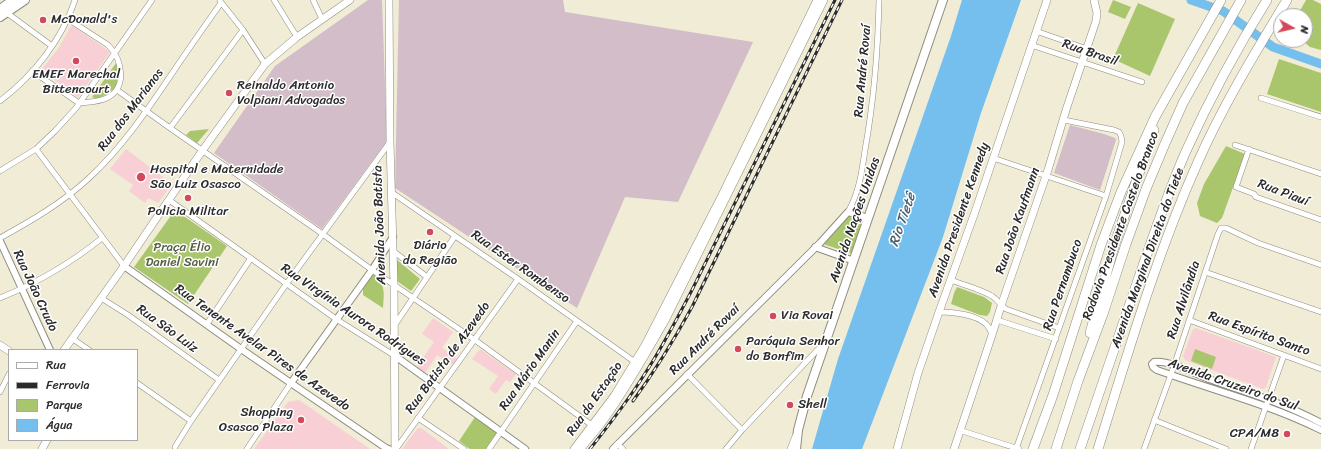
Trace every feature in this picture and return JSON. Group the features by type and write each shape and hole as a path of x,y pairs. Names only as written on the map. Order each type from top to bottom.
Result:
{"highway":[{"path":"1033,449 1053,395 1101,245 1121,192 1155,117 1221,0"},
{"path":"1080,449 1165,202 1186,150 1240,44 1267,0"},
{"name":"Avenida Marginal Direita do Tiete","path":"1098,449 1138,322 1178,208 1210,136 1256,51 1287,0"},
{"name":"Rodovia Presidente Castelo Branco","path":"1056,449 1078,381 1146,189 1183,103 1241,1"},
{"path":"1078,381 1115,243 1155,128 1155,117"}],"main road":[{"path":"2,13 13,0"},
{"path":"2,13 25,0"},
{"path":"65,349 124,266 202,151 265,64 297,37 350,0"},
{"name":"Avenida João Batista","path":"389,0 390,142 394,285 396,449"},
{"path":"638,364 817,0"},
{"path":"638,364 681,289 824,0"},
{"name":"Avenida Nações Unidas","path":"796,449 798,430 807,396 944,0"},
{"name":"Avenida Presidente Kennedy","path":"897,449 918,373 1047,0"},
{"name":"Rua João Kaufmann","path":"954,449 959,430 1046,175 1096,21 1097,13 1094,0"},
{"name":"Rua da Estação","path":"581,449 614,396 638,364"},
{"name":"Rua da Estação","path":"574,449 595,427"}],"street":[{"path":"0,101 32,71 52,46 68,19 75,0"},
{"path":"0,171 36,149 57,128 79,103 152,0"},
{"path":"274,0 297,37"},
{"path":"313,0 322,19"},
{"name":"Rua André Rovaí","path":"613,449 848,212 858,190 870,127 878,52 879,0"},
{"path":"220,1 265,64"},
{"name":"Rua dos Marianos","path":"0,238 43,213 70,194 88,180 104,164 124,142 220,1"},
{"path":"2,13 52,46"},
{"path":"32,71 79,103 102,100 112,95 117,90 120,83 121,71 114,54 108,45 68,19"},
{"path":"170,128 242,30"},
{"name":"Rua Brasil","path":"1036,31 1087,49"},
{"name":"Rua Brasil","path":"1031,45 1142,82"},
{"path":"117,90 372,270 475,340 595,427"},
{"path":"1261,98 1321,117"},
{"name":"Rua Pernambuco","path":"1018,449 1106,196 1122,142 1119,132 1114,130 1064,120"},
{"path":"175,447 219,380 287,283 390,142"},
{"path":"1235,145 1321,174"},
{"name":"Rua Tenente Avelar Pires de Azevedo","path":"36,149 124,266 208,324 241,349 389,449"},
{"name":"Rua Piauí","path":"1248,149 1236,187 1254,194 1256,197 1321,220"},
{"path":"993,158 1106,196"},
{"name":"Rua Ester Rombenso","path":"391,192 638,364"},
{"name":"Rua Virgínia Aurora Rodrigues","path":"168,200 336,319 395,356 526,449"},
{"path":"848,212 868,219"},
{"name":"Rua Alvilândia","path":"1144,449 1174,366 1218,234 1222,227 1228,228 1258,243 1321,265"},
{"path":"394,326 455,236"},
{"path":"246,449 336,319 372,270 393,237"},
{"path":"0,298 22,289 61,268 102,238"},
{"name":"Rua João Crudo","path":"0,241 50,349"},
{"path":"814,247 854,261"},
{"path":"393,251 426,277"},
{"path":"208,324 251,258"},
{"path":"1205,272 1321,312"},
{"name":"Rua Batista de Azevedo","path":"396,449 518,279"},
{"path":"951,280 993,297 1006,309 1059,328"},
{"name":"Rua São Luiz","path":"101,298 128,315 219,380"},
{"path":"939,312 954,312 979,320 987,326 992,335"},
{"path":"997,320 1056,339"},
{"name":"Rua Espírito Santo","path":"1189,320 1321,369"},
{"name":"Rua Mário Manin","path":"488,449 577,321"},
{"path":"72,339 87,349"},
{"path":"726,449 826,341"},
{"path":"1251,449 1284,355"},
{"name":"Avenida Cruzeiro do Sul","path":"1321,421 1269,400 1174,366 1157,362 1152,364 1155,369 1170,375 1266,407 1321,430"},
{"path":"687,374 742,430"},
{"path":"0,392 8,376"},
{"path":"138,385 191,421"},
{"path":"418,418 464,449"},
{"path":"1154,420 1226,449"},
{"path":"790,449 798,430"},
{"path":"959,430 1018,449"},
{"path":"617,444 623,449"}],"shaded area":[{"path":"368,0 382,0 387,141 322,229 214,153 275,66"},
{"path":"399,0 563,0 565,12 753,42 678,202 625,197 577,308 395,188"},
{"name":"EMEF Marechal Bittencourt","path":"71,26 110,52 78,97 41,70 58,49"},
{"path":"1070,125 1104,134 1115,138 1116,140 1100,190 1054,173"},
{"name":"Hospital e Maternidade São Luiz Osasco","path":"126,149 172,184 158,203 148,198 145,203 129,191 133,185 110,169"},
{"path":"433,318 453,332 442,348 459,360 455,366 437,355 425,373 416,368 434,342 422,334"},
{"path":"1196,328 1276,357 1266,387 1263,389 1185,360 1183,356 1193,329"},
{"path":"480,349 516,374 510,382 506,380 496,394 489,389 498,376 472,359"},
{"name":"Shopping Osasco Plaza","path":"299,400 370,449 254,449 288,402"},
{"path":"418,428 421,428 449,449 402,449"}],"green space":[{"path":"1113,0 1131,7 1125,19 1108,12"},
{"path":"1306,0 1313,0 1321,4 1321,50 1313,48 1313,8 1302,8"},
{"path":"1138,3 1175,19 1150,76 1113,59"},
{"path":"1279,59 1321,73 1321,112 1267,94"},
{"path":"116,63 119,70 119,82 117,86 109,93 97,99 92,97"},
{"path":"209,129 197,143 186,135 190,131"},
{"path":"1226,146 1245,154 1222,218 1217,223 1200,216 1197,203 1204,184"},
{"name":"Praça Élio Daniel Savini","path":"175,210 227,246 188,304 134,267"},
{"path":"848,212 868,219 856,255 820,243"},
{"path":"396,259 420,279 411,291 397,281"},
{"path":"373,274 382,285 384,293 383,308 363,295 363,287"},
{"path":"957,287 984,297 992,303 990,312 987,316 980,315 951,304"},
{"path":"1195,349 1216,357 1212,369 1191,361"},
{"path":"475,417 498,432 486,449 470,449 459,441"}],"water":[{"name":"Rio Tietê","path":"962,0 1021,0 981,113 943,237 862,449 812,449 838,359 951,36"}],"waterway":[{"path":"1191,0 1223,11 1273,47 1321,64"}],"railway":[{"path":"590,449 651,365 669,333 692,290 835,0"},
{"path":"633,401 664,355 692,307 842,0"}],"place":[{"name":"McDonald's","path":"43,20"},
{"name":"EMEF Marechal Bittencourt","path":"76,61"},
{"name":"Reinaldo Antonio Volpiani Advogados","path":"229,93"},
{"name":"Hospital e Maternidade São Luiz Osasco","path":"141,177"},
{"name":"Policia Militar","path":"188,198"},
{"name":"Diário da Região","path":"430,232"},
{"name":"Via Rovai","path":"773,316"},
{"name":"Paróquia Senhor do Bonfim","path":"738,349"},
{"name":"Shell","path":"790,405"},
{"name":"Shopping Osasco Plaza","path":"301,420"},
{"name":"CPA/M8","path":"1287,434"}]}
